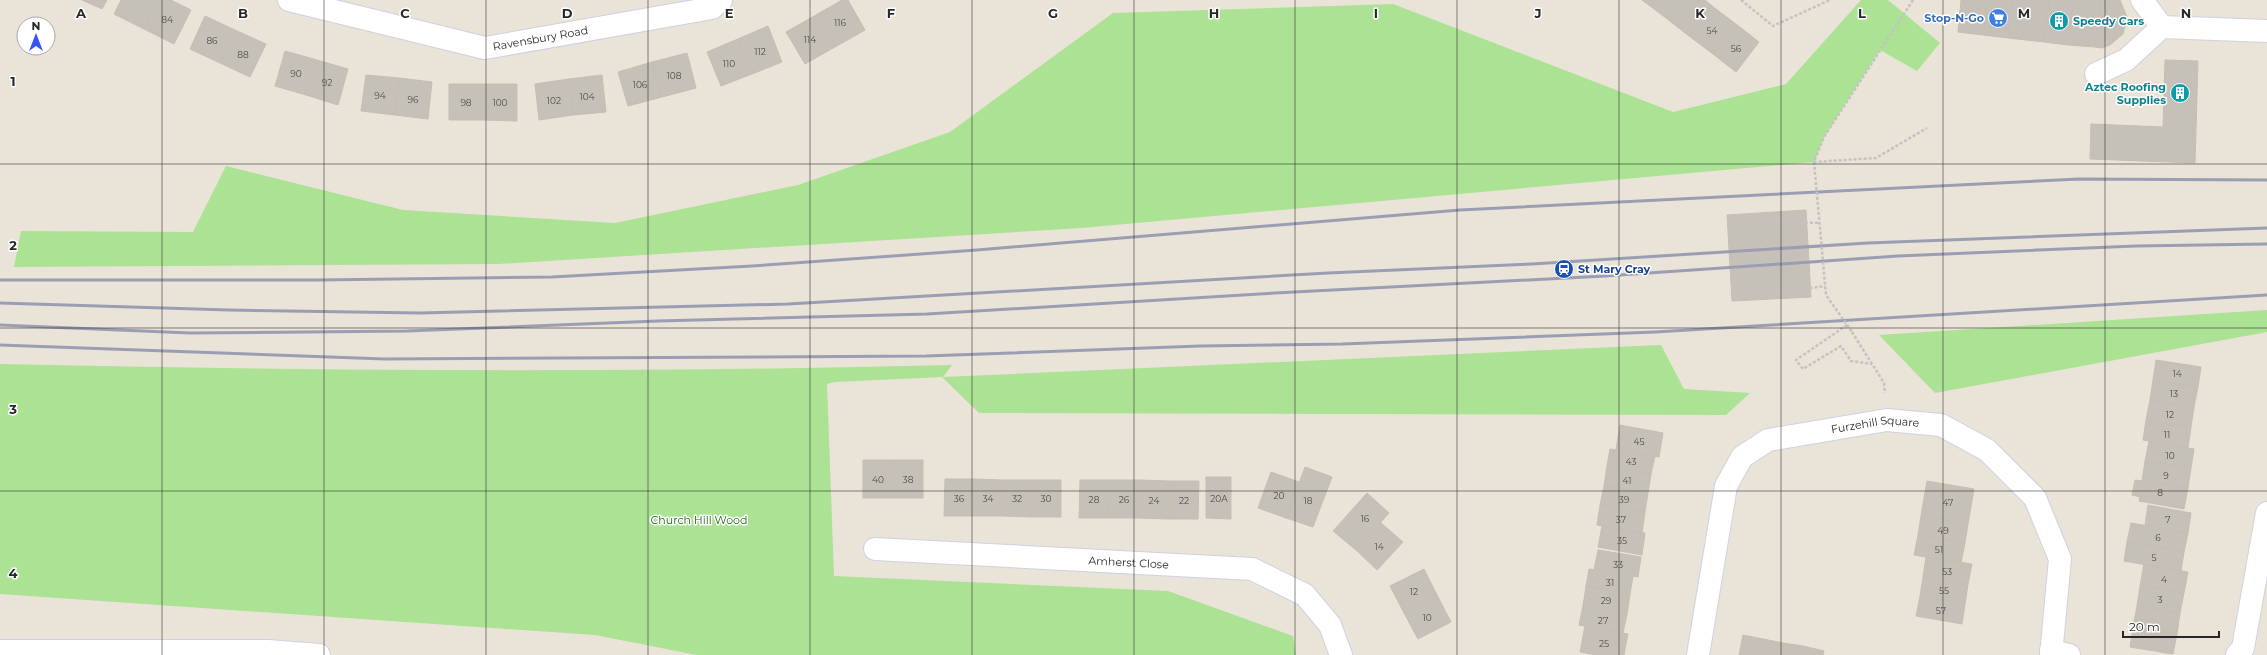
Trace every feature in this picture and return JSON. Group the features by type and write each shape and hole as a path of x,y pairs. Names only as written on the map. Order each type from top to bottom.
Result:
{"street":[{"name":"Ravensbury Road","path":"289,0 485,48 712,8 721,0"},
{"path":"2142,0 2162,27"},
{"path":"2096,74 2126,60 2162,27 2267,31"},
{"name":"Furzehill Square","path":"1698,655 1726,486 1742,457 1768,440 1886,420 1942,425 1987,450 2035,498 2060,559 2057,654"},
{"path":"2237,655 2244,648 2267,513"},
{"name":"Amherst Close","path":"875,549 1252,569 1305,595 1330,625 1341,655"},
{"path":"0,651 268,651 319,655"}],"path":[{"path":"1741,0 1773,26 1830,0"},
{"path":"1886,420 1884,383 1852,332 1826,295 1814,162 1824,137 1913,0"},
{"path":"1814,162 1876,158 1927,128"},
{"path":"1765,221 1820,222"},
{"path":"1770,294 1824,286"},
{"path":"1847,325 1796,360 1803,369 1841,346 1851,361 1872,364"}],"green space":[{"path":"1861,0 1888,0 1940,43 1917,71 1880,50 1824,137 1814,162 1081,228 498,264 14,267 21,231 193,232 226,166 403,210 615,223 798,185 950,132 1113,13 1393,4 1673,112 1786,84"},
{"path":"2267,310 2267,332 1935,393 1879,335"},
{"name":"Church Hill Wood","path":"1661,345 1684,389 1750,393 1726,415 979,413 942,377 835,382 827,384 834,576 1168,591 1293,636 1296,655 697,655 595,635 0,594 0,364 357,370 833,368 952,365 943,377"}],"building":[{"path":"82,0 107,0 102,9"},
{"path":"121,0 158,0 144,29 114,14"},
{"path":"158,0 171,0 191,10 174,44 144,29"},
{"path":"842,0 848,0 865,30 835,47 816,15"},
{"path":"1642,0 1679,0 1666,18"},
{"path":"1679,0 1705,0 1712,6 1689,36 1666,18"},
{"path":"1961,0 1987,0 1983,35 1958,32"},
{"name":"Stop-N-Go","path":"1987,0 2012,0 2008,38 1983,35"},
{"path":"2012,0 2049,0 2044,42 2008,38"},
{"name":"Speedy Cars","path":"2049,0 2073,0 2068,45 2044,42"},
{"path":"2073,0 2101,0 2095,47 2068,45"},
{"path":"2101,0 2120,0 2127,17 2123,34 2110,45 2102,48 2095,47"},
{"path":"1712,6 1736,24 1713,54 1689,36"},
{"path":"816,15 835,47 805,64 786,32"},
{"path":"205,16 235,30 220,63 190,49"},
{"path":"1736,24 1759,42 1736,72 1713,54"},
{"path":"768,26 782,62 752,74 738,39"},
{"path":"235,30 266,44 250,77 220,63"},
{"path":"738,39 752,74 721,86 707,52"},
{"path":"285,51 317,60 306,95 275,86"},
{"path":"687,53 696,88 662,97 652,62"},
{"path":"317,60 348,69 338,105 306,95"},
{"name":"Aztec Roofing Supplies","path":"2165,60 2198,61 2195,163 2090,159 2091,124 2163,127"},
{"path":"652,62 662,97 628,106 618,72"},
{"path":"366,75 399,78 395,115 361,111"},
{"path":"602,75 606,112 573,115 569,79"},
{"path":"399,78 432,82 428,119 395,115"},
{"path":"569,79 573,115 539,120 535,84"},
{"path":"449,84 483,84 483,120 449,120"},
{"path":"483,84 517,84 517,121 483,120"},
{"path":"1806,210 1811,297 1732,301 1727,215"},
{"path":"2156,360 2201,367 2198,387 2153,380"},
{"path":"2153,380 2198,387 2194,407 2150,400"},
{"path":"2150,400 2194,407 2191,427 2146,420"},
{"path":"2146,420 2191,427 2188,448 2143,440"},
{"path":"1620,425 1663,433 1659,457 1616,449"},
{"path":"2149,441 2194,449 2191,468 2145,461"},
{"path":"1610,449 1655,456 1651,474 1607,466"},
{"path":"863,460 893,460 893,498 863,498"},
{"path":"893,460 923,460 923,498 893,498"},
{"path":"2145,461 2191,468 2188,488 2142,481"},
{"path":"1607,466 1651,474 1648,493 1604,486"},
{"path":"1305,467 1332,477 1313,527 1286,518"},
{"path":"1271,472 1299,482 1286,518 1258,508"},
{"path":"1206,477 1231,477 1231,519 1206,518"},
{"path":"945,479 973,479 973,516 944,516"},
{"path":"973,479 1002,480 1002,516 973,516"},
{"path":"1002,480 1031,480 1031,517 1002,516"},
{"path":"1031,480 1061,480 1061,517 1031,517"},
{"path":"1080,480 1110,480 1109,518 1079,518"},
{"path":"1110,480 1139,480 1139,518 1109,518"},
{"path":"1139,480 1169,481 1169,519 1139,518"},
{"path":"2135,480 2188,488 2184,509 2139,501 2140,497 2132,495"},
{"path":"1169,481 1199,481 1198,519 1169,519"},
{"path":"1927,481 1974,489 1968,524 1921,516"},
{"path":"1604,486 1648,493 1645,512 1600,505"},
{"path":"1367,493 1389,513 1356,550 1333,531"},
{"path":"1600,505 1645,512 1642,533 1597,525"},
{"path":"2148,505 2191,513 2188,533 2145,525"},
{"path":"1921,516 1968,524 1965,543 1918,535"},
{"path":"1381,523 1403,542 1377,570 1356,550"},
{"path":"2131,523 2188,533 2184,552 2127,542"},
{"path":"1602,526 1645,533 1642,555 1598,547"},
{"path":"1918,535 1965,543 1961,563 1914,555"},
{"path":"2127,542 2184,552 2181,571 2124,561"},
{"path":"1598,550 1641,557 1638,577 1594,570"},
{"path":"1926,557 1972,564 1968,584 1923,577"},
{"path":"2144,564 2188,572 2184,593 2140,586"},
{"path":"1424,569 1437,595 1404,613 1390,586"},
{"path":"1589,569 1633,577 1630,594 1586,586"},
{"path":"1923,577 1968,584 1965,604 1920,596"},
{"path":"1586,586 1630,594 1627,614 1583,606"},
{"path":"2140,586 2184,593 2180,613 2137,606"},
{"path":"1437,595 1451,622 1418,639 1404,613"},
{"path":"1920,596 1965,604 1962,624 1916,616"},
{"path":"1583,606 1627,614 1623,633 1579,625"},
{"path":"2137,606 2180,613 2177,634 2133,627"},
{"path":"1585,626 1628,634 1624,655 1596,655 1580,652"},
{"path":"2133,627 2177,634 2173,654 2130,647"},
{"path":"1743,635 1763,639 1760,655 1739,655"},
{"path":"1763,639 1783,643 1781,655 1760,655"},
{"path":"1783,643 1803,646 1802,655 1781,655"},
{"path":"1803,646 1824,651 1823,655 1802,655"}],"railway":[{"path":"0,280 319,280 552,277 752,266 977,250 1460,210 2079,179 2267,180"},
{"path":"0,303 229,310 420,313 788,304 1328,273 1532,264 1868,243 2267,228"},
{"path":"0,325 190,333 407,331 658,321 927,314 1275,293 1605,276 1898,256 2136,246 2267,244"},
{"path":"0,345 385,359 926,356 1200,346 1342,344 1655,332 2267,295"}],"place":[{"name":"Stop-N-Go","path":"1998,18"},
{"name":"Speedy Cars","path":"2059,21"},
{"name":"Aztec Roofing Supplies","path":"2180,93"},
{"name":"St Mary Cray","path":"1564,269"}]}
